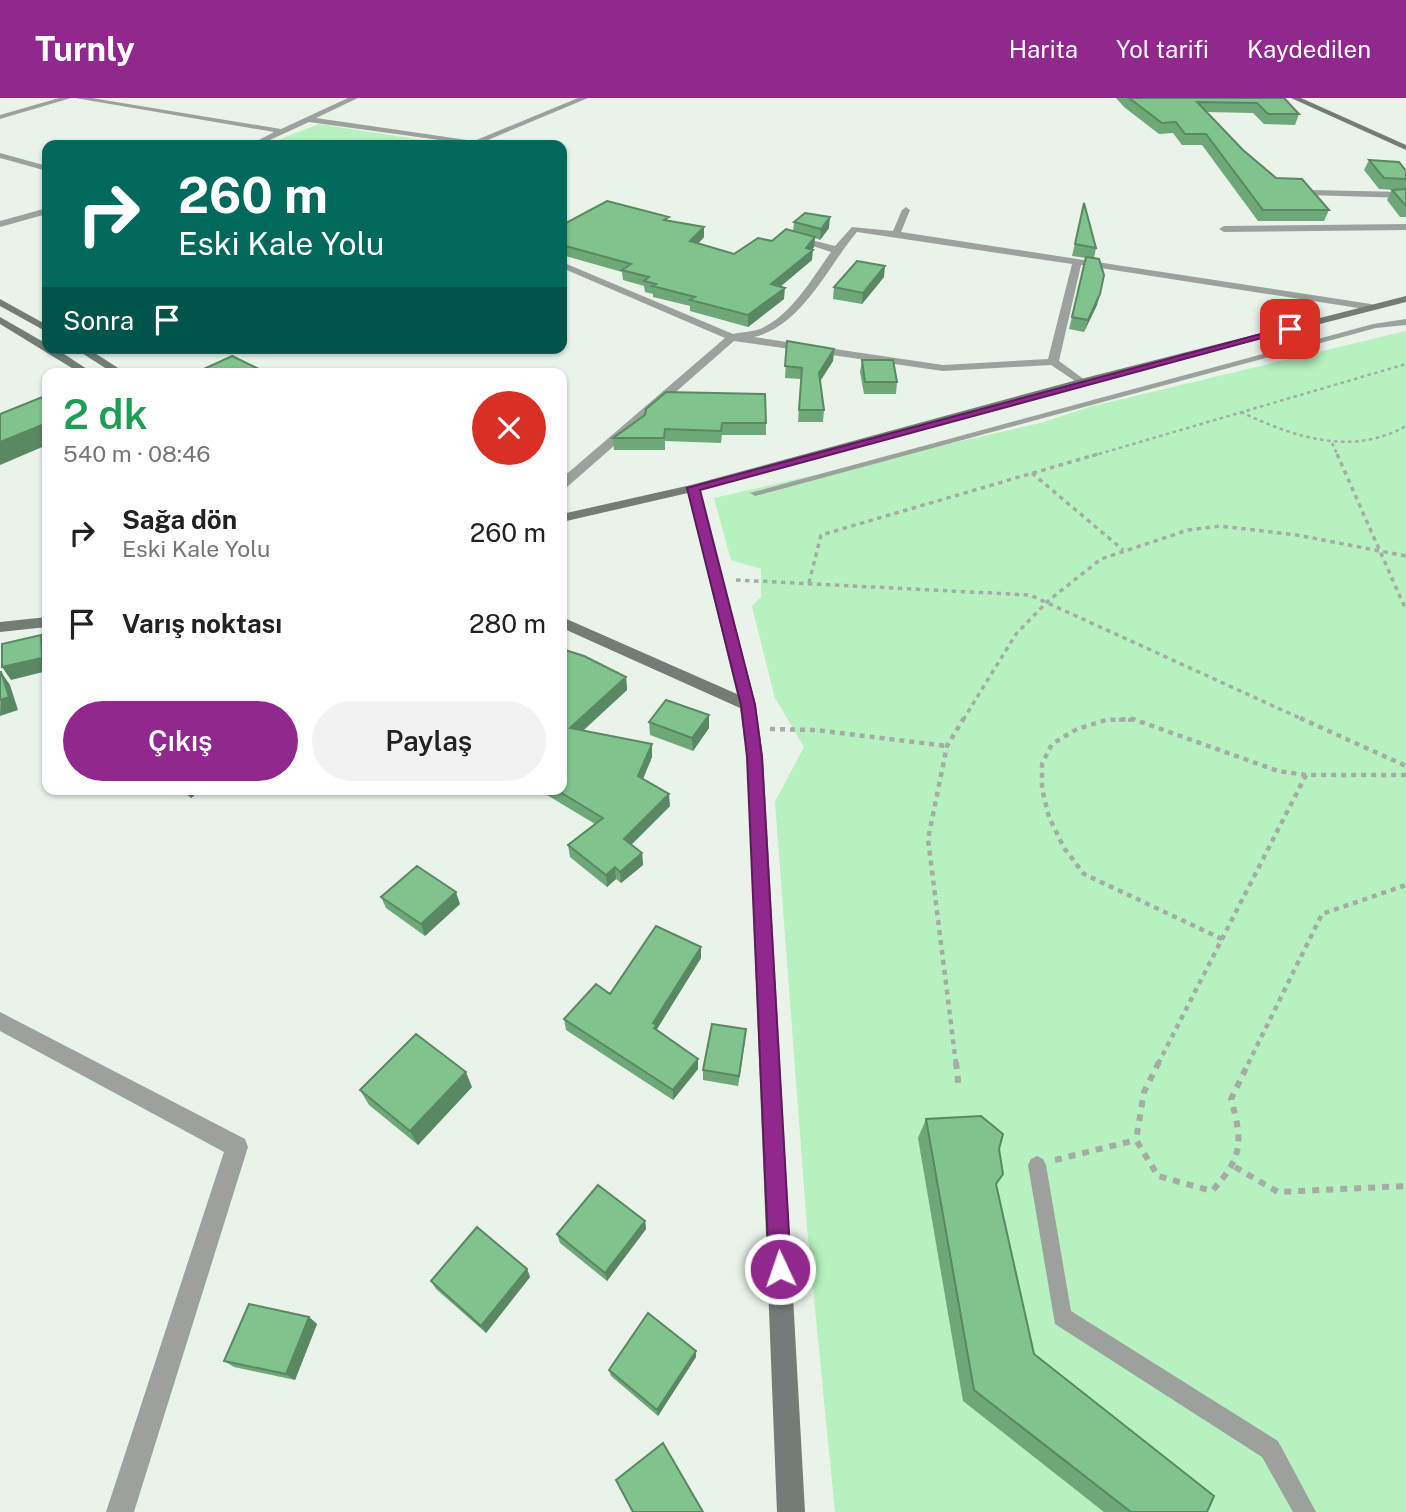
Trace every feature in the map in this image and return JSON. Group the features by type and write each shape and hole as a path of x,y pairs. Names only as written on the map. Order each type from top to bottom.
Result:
{"street":[{"path":"0,117 66,98"},
{"path":"79,98 285,132"},
{"path":"265,140 354,98"},
{"path":"482,140 584,98"},
{"path":"1295,98 1406,148"},
{"path":"312,120 445,140"},
{"path":"0,155 42,168"},
{"path":"1310,193 1406,195"},
{"path":"896,234 906,210"},
{"path":"0,223 42,212"},
{"path":"1224,229 1406,227"},
{"path":"567,480 732,337 761,332 771,327 814,282 855,229 1371,307"},
{"path":"790,236 826,245 836,251"},
{"path":"1053,362 1077,263"},
{"path":"567,267 732,337 943,368 1053,362 1081,383"},
{"path":"567,517 693,488 1406,299"},
{"path":"0,302 42,326"},
{"path":"0,320 42,345"},
{"path":"57,354 80,368"},
{"path":"89,354 113,368"},
{"path":"693,488 718,580 751,728 791,1512"},
{"path":"0,627 42,623"},
{"path":"567,624 748,705"},
{"path":"0,1021 237,1147 120,1512"}],"lane":[{"path":"755,492 1376,326 1406,322"},
{"path":"1037,1165 1062,1317 1270,1449 1305,1512"}],"path":[{"path":"809,583 821,535 1406,364"},
{"path":"1240,412 1275,429 1332,443 1391,438 1406,426"},
{"path":"1332,443 1376,548 1406,610"},
{"path":"1032,473 1123,550"},
{"path":"959,1090 929,839 947,746 1016,634 1048,601 1101,559 1188,530 1220,526 1376,548 1406,556"},
{"path":"718,580 763,579 1030,595 1406,766"},
{"path":"1222,939 1084,874 1064,848 1049,817 1042,789 1042,764 1052,744 1077,729 1106,720 1133,719 1278,771 1306,775 1406,775"},
{"path":"751,728 815,730 947,746"},
{"path":"1306,775 1144,1092 1136,1140 1158,1176 1212,1191 1235,1167 1241,1136 1231,1099 1322,914 1406,885"},
{"path":"1037,1165 1136,1140"},
{"path":"1235,1167 1278,1192 1406,1186"}],"green space":[{"path":"319,124 422,140 278,140"},
{"path":"1406,331 1406,1512 835,1512 807,1227 775,802 804,747 775,698 752,606 761,597 761,569 731,560 714,498 1044,422 1089,407"}],"building":[{"path":"1129,98 1284,98 1299,114 1268,114 1257,103 1197,102 1243,150 1276,178 1302,179 1329,210 1263,210 1206,134 1185,134 1176,122 1162,123"},
{"path":"1369,160 1399,162 1406,171 1406,179 1384,178"},
{"path":"1406,189 1406,206 1392,190"},
{"path":"607,201 669,217 664,220 704,227 690,241 734,254 758,238 772,241 786,229 815,237 806,248 813,250 771,284 785,288 748,315 690,300 695,297 652,286 656,284 644,281 649,277 622,270 631,264 567,246 567,222"},
{"path":"1084,203 1096,248 1075,244"},
{"path":"805,213 830,217 821,229 794,222"},
{"path":"1086,257 1099,259 1104,275 1100,294 1088,320 1072,317"},
{"path":"857,261 885,266 863,293 834,287"},
{"path":"787,341 834,349 819,373 824,410 799,410 802,368 785,366"},
{"path":"232,356 257,368 206,368"},
{"path":"862,360 893,360 897,382 865,382"},
{"path":"666,392 765,394 766,423 722,423 721,431 665,429 664,438 613,438 645,415 646,409"},
{"path":"42,397 42,425 0,442 0,414"},
{"path":"41,635 42,658 2,667 2,644"},
{"path":"567,651 626,677 570,728 652,744 638,776 669,794 624,839 642,853 620,872 615,867 606,875 568,845 603,818 565,795"},
{"path":"0,672 9,697 0,700"},
{"path":"666,700 709,715 692,738 649,722"},
{"path":"417,866 456,892 421,924 381,897"},
{"path":"656,926 701,947 653,1023 657,1025 654,1028 698,1059 673,1090 564,1019 596,984 610,994"},
{"path":"712,1024 746,1029 739,1076 703,1070"},
{"path":"416,1034 466,1072 410,1131 360,1090"},
{"path":"981,1116 1003,1134 999,1149 1003,1174 996,1184 1034,1354 1214,1496 1207,1512 1131,1512 974,1390 926,1119"},
{"path":"598,1185 645,1221 605,1273 557,1234"},
{"path":"477,1227 527,1269 481,1326 431,1281"},
{"path":"249,1304 309,1317 286,1374 224,1361"},
{"path":"648,1313 696,1351 657,1410 609,1370"},
{"path":"663,1443 703,1512 633,1512 616,1480"}],"route":[{"path":"780,1269 755,757 748,705 693,488 1290,329"}]}
